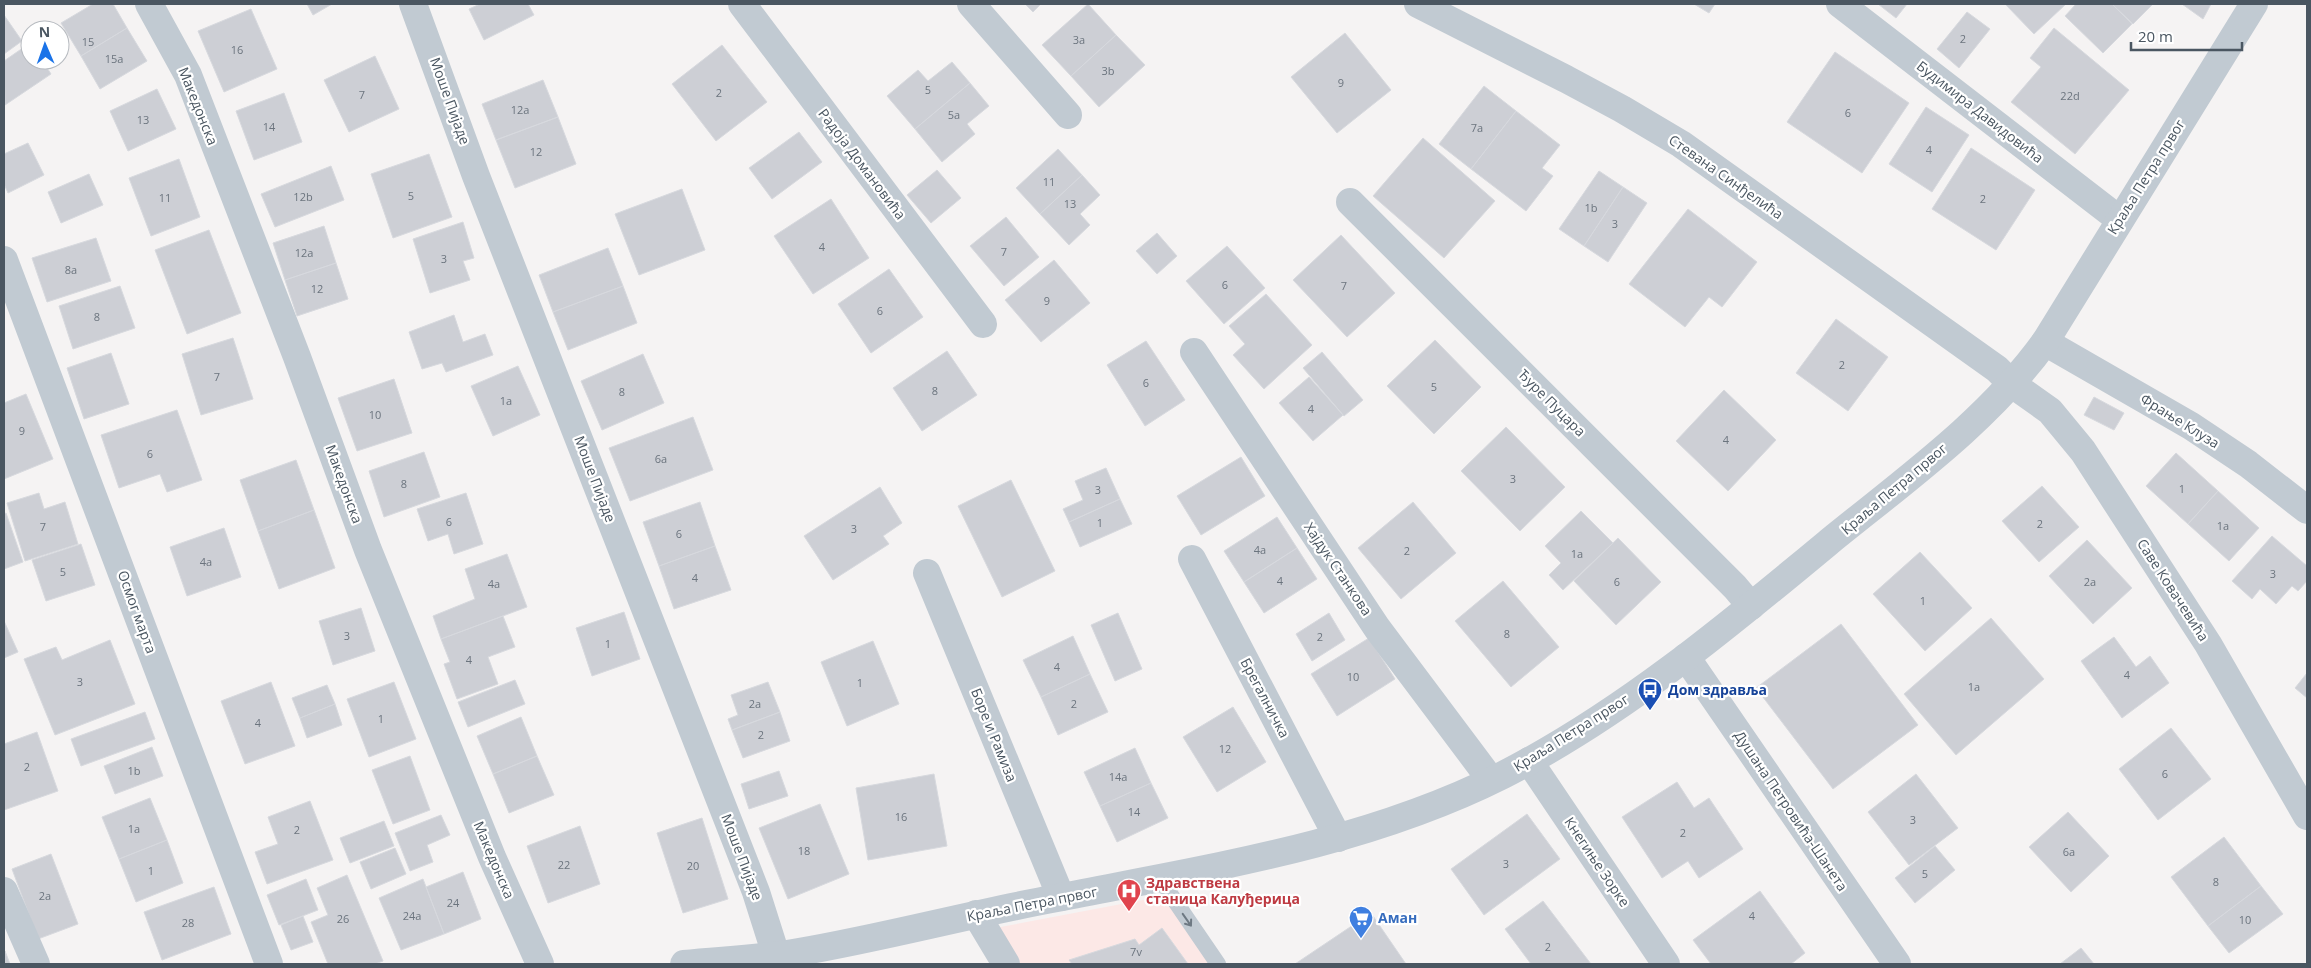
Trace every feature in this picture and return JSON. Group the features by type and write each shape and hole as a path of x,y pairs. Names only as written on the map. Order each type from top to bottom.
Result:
{"street":[{"name":"Македонска","path":"149,4 188,75 297,357 368,550 492,857 540,964"},
{"name":"Моше Пијаде","path":"413,4 484,195 756,892 776,955"},
{"name":"Радоја Домановића","path":"742,4 982,324"},
{"path":"971,4 1068,115"},
{"name":"Стевана Синђелића","path":"1418,4 1574,83 1681,144 1997,369 2012,384"},
{"name":"Будимира Давидовића","path":"1840,4 2120,220"},
{"name":"Краља Петра првог","path":"684,964 776,955 895,933 976,914 1226,866 1338,838 1410,815 1491,780 1529,760 1610,711 1686,657 1751,606 1954,440 2012,384 2045,342 2254,4"},
{"name":"Ђуре Пуцара","path":"1350,202 1736,587 1751,606"},
{"name":"Осмог марта","path":"4,260 269,964"},
{"name":"Фрање Клуза","path":"2045,342 2191,426 2248,464 2307,510"},
{"name":"Хајдук Станкова","path":"1194,352 1377,628 1491,780"},
{"name":"Саве Ковачевића","path":"2012,384 2050,411 2083,451 2208,644 2307,816"},
{"name":"Брегалничка","path":"1192,559 1338,838"},
{"name":"Боре и Рамиза","path":"927,573 1061,897"},
{"name":"Душана Петровића-Шанета","path":"1686,657 1896,964"},
{"name":"Кнегиње Зорке","path":"1529,760 1666,964"},
{"path":"4,891 36,964"},
{"path":"976,914 1006,964"}],"lane":[{"path":"1160,879 1218,964"}],"shaded area":[{"name":"Здравствена станица Калуђерица","path":"1169,895 1218,964 1006,964 985,930"}],"building":[{"path":"93,4 113,4 127,28 81,56 70,38 70,20 66,20"},
{"path":"307,4 332,4 313,15"},
{"path":"480,4 528,4 534,15 484,40 469,9"},
{"path":"1025,4 1041,4 1033,12"},
{"path":"1088,4 1116,35 1071,76 1042,45"},
{"path":"1694,4 1715,4 1709,13"},
{"path":"1878,4 1907,4 1896,18"},
{"path":"2005,4 2066,4 2034,34"},
{"path":"2076,4 2112,4 2132,24 2103,53 2065,16"},
{"path":"2112,4 2153,4 2133,24"},
{"path":"2182,4 2211,4 2203,19"},
{"path":"251,9 277,69 224,92 198,31"},
{"path":"1967,12 1990,29 1959,68 1937,49"},
{"path":"4,15 20,38 20,42 4,54"},
{"path":"127,28 147,61 100,89 81,56"},
{"path":"2054,28 2129,90 2075,154 2011,102 2041,67 2030,58"},
{"path":"1345,33 1391,90 1337,133 1291,77"},
{"path":"1116,35 1145,65 1099,107 1071,76"},
{"path":"722,45 767,102 716,141 672,84"},
{"path":"20,50 20,70 48,70 51,74 5,105 4,61"},
{"path":"1835,52 1909,103 1862,173 1787,122"},
{"path":"375,56 399,109 349,132 324,80"},
{"path":"952,62 970,83 915,129 887,96 918,70 928,81"},
{"path":"543,80 558,117 496,140 482,104"},
{"path":"970,83 989,106 967,124 975,134 942,162 915,129"},
{"path":"1484,86 1516,111 1471,169 1439,144"},
{"path":"157,89 176,129 128,151 110,111"},
{"path":"284,93 302,142 254,160 236,111"},
{"path":"1926,107 1969,135 1932,192 1889,164"},
{"path":"1516,111 1560,145 1542,168 1553,176 1526,211 1471,169"},
{"path":"558,117 576,164 515,188 496,140"},
{"path":"799,132 822,162 772,199 749,168"},
{"path":"1423,138 1495,201 1444,258 1373,196"},
{"path":"28,143 44,175 8,193 4,184 4,154"},
{"path":"1971,148 2035,190 1996,250 1932,209"},
{"path":"1058,149 1082,175 1040,214 1016,188"},
{"path":"429,154 452,217 393,238 371,174"},
{"path":"179,159 200,217 151,236 129,178"},
{"path":"331,166 344,200 275,227 261,194"},
{"path":"937,170 961,198 931,223 907,195"},
{"path":"1599,171 1623,187 1584,246 1559,229"},
{"path":"89,174 103,205 61,223 48,192"},
{"path":"1082,175 1100,195 1080,214 1090,225 1069,245 1040,214"},
{"path":"1623,187 1647,203 1608,262 1584,246"},
{"path":"682,189 705,250 639,275 615,214"},
{"path":"831,199 869,258 813,294 774,236"},
{"path":"1688,209 1757,262 1722,307 1709,297 1685,327 1629,284"},
{"path":"1006,217 1039,257 1004,286 970,246"},
{"path":"463,222 474,258 463,261 470,280 430,293 413,239"},
{"path":"324,226 336,263 285,280 273,243"},
{"path":"209,230 241,313 187,334 155,250"},
{"path":"1157,233 1177,256 1157,274 1136,251"},
{"path":"1341,235 1395,293 1347,337 1293,280"},
{"path":"96,238 111,281 47,302 32,258"},
{"path":"1227,246 1265,288 1224,324 1186,281"},
{"path":"608,248 623,286 553,312 539,275"},
{"path":"1054,260 1090,303 1041,342 1005,300"},
{"path":"336,263 348,299 297,316 285,280"},
{"path":"889,269 923,317 871,353 838,304"},
{"path":"120,286 135,328 73,349 59,306"},
{"path":"623,286 637,323 568,350 553,312"},
{"path":"1266,294 1312,345 1264,389 1233,355 1245,344 1229,326"},
{"path":"454,315 463,342 485,334 493,355 446,372 442,363 422,369 409,332"},
{"path":"1836,319 1888,357 1848,411 1796,373"},
{"path":"233,338 253,399 201,415 182,354"},
{"path":"1435,340 1481,387 1434,434 1387,386"},
{"path":"1146,341 1185,400 1145,426 1107,365"},
{"path":"947,351 977,395 922,431 893,388"},
{"path":"1322,352 1363,400 1344,416 1303,368"},
{"path":"111,353 129,404 84,419 67,368"},
{"path":"643,354 664,403 602,430 581,381"},
{"path":"518,366 540,415 493,436 471,386"},
{"path":"1309,377 1343,415 1313,441 1279,403"},
{"path":"394,379 412,433 357,451 338,398"},
{"path":"1724,390 1776,440 1728,491 1676,441"},
{"path":"26,394 53,459 4,479 4,403"},
{"path":"2094,397 2124,413 2114,430 2084,415"},
{"path":"177,410 202,480 167,492 160,474 119,488 101,435"},
{"path":"693,417 713,470 630,501 609,448"},
{"path":"1506,427 1565,487 1520,531 1461,471"},
{"path":"424,452 440,497 384,517 369,471"},
{"path":"2176,453 2218,491 2188,524 2146,486"},
{"path":"1241,457 1265,496 1201,535 1177,496"},
{"path":"296,460 314,510 258,531 240,480"},
{"path":"1106,468 1120,499 1069,522 1063,509 1083,500 1075,481"},
{"path":"1011,480 1055,571 1002,597 958,506"},
{"path":"2042,486 2079,527 2039,562 2002,521"},
{"path":"880,487 902,523 883,536 889,544 833,580 804,536"},
{"path":"2218,491 2259,528 2229,561 2188,524"},
{"path":"39,493 44,509 65,502 78,544 25,561 7,503"},
{"path":"466,493 483,544 454,554 448,534 428,541 417,509"},
{"path":"1120,499 1132,524 1080,547 1069,522"},
{"path":"700,502 715,546 659,566 643,522"},
{"path":"1413,502 1456,553 1401,599 1358,548"},
{"path":"314,510 335,568 279,589 258,531"},
{"path":"1581,511 1613,543 1563,590 1549,575 1561,563 1545,546"},
{"path":"6,513 23,562 4,569 4,514"},
{"path":"1277,517 1297,548 1244,582 1224,551"},
{"path":"224,528 241,577 187,596 170,547"},
{"path":"2272,536 2307,566 2307,581 2298,591 2292,586 2276,604 2260,589 2252,599 2232,581"},
{"path":"1618,538 1661,582 1616,625 1574,581"},
{"path":"2087,540 2132,588 2093,624 2049,576"},
{"path":"81,544 95,585 46,601 32,560"},
{"path":"715,546 731,590 674,609 659,566"},
{"path":"1297,548 1317,579 1264,613 1244,582"},
{"path":"1920,552 1972,608 1925,651 1873,594"},
{"path":"507,554 527,607 441,639 433,616 475,599 465,569"},
{"path":"1503,581 1559,647 1511,687 1455,621"},
{"path":"361,608 375,651 333,665 319,621"},
{"path":"624,612 640,659 592,676 576,628"},
{"path":"1118,613 1142,669 1115,681 1091,625"},
{"path":"1329,613 1345,640 1312,661 1296,634"},
{"path":"503,616 515,647 488,657 498,684 457,699 444,664 450,662 441,639"},
{"path":"1991,618 2044,679 1956,755 1904,694"},
{"path":"4,621 18,652 4,658"},
{"path":"1841,624 1918,725 1833,789 1756,688"},
{"path":"1073,636 1090,674 1041,697 1023,660"},
{"path":"2114,637 2136,667 2150,656 2169,683 2122,718 2081,661"},
{"path":"1369,638 1395,679 1337,716 1311,674"},
{"path":"110,640 135,704 55,735 24,659 56,647 62,660"},
{"path":"873,641 899,704 847,726 821,662"},
{"path":"2307,673 2307,698 2295,688"},
{"path":"1090,674 1108,712 1058,735 1041,697"},
{"path":"515,680 525,704 468,727 458,702"},
{"path":"271,682 295,746 245,764 221,701"},
{"path":"394,682 416,739 369,757 347,699"},
{"path":"768,682 780,712 732,730 728,719 738,715 731,695"},
{"path":"327,685 335,704 300,718 292,698"},
{"path":"335,704 342,725 307,738 300,718"},
{"path":"1233,707 1266,762 1217,792 1183,737"},
{"path":"145,712 155,739 81,766 71,739"},
{"path":"780,712 790,741 743,758 732,730"},
{"path":"521,717 537,756 493,774 477,736"},
{"path":"2171,728 2211,779 2158,820 2119,769"},
{"path":"37,732 58,791 4,810 4,744"},
{"path":"152,747 163,776 115,794 104,766"},
{"path":"1135,748 1151,783 1100,806 1084,772"},
{"path":"410,756 430,810 393,824 372,770"},
{"path":"537,756 554,795 509,813 493,774"},
{"path":"779,771 788,796 749,809 741,784"},
{"path":"934,774 947,846 868,860 856,788"},
{"path":"1916,774 1958,828 1909,865 1868,812"},
{"path":"1677,782 1694,808 1709,798 1743,849 1699,878 1688,861 1662,878 1622,817"},
{"path":"1151,783 1168,818 1117,842 1100,806"},
{"path":"150,798 167,840 119,859 102,817"},
{"path":"310,801 333,860 267,884 255,852 278,844 268,817"},
{"path":"820,804 849,874 788,899 759,828"},
{"path":"2068,812 2109,856 2071,892 2029,847"},
{"path":"1527,814 1560,859 1484,915 1451,869"},
{"path":"441,815 450,835 427,845 433,862 410,871 395,833"},
{"path":"702,818 728,899 683,913 657,833"},
{"path":"384,821 394,846 350,863 340,838"},
{"path":"580,826 600,884 548,903 527,846"},
{"path":"2224,837 2261,886 2208,926 2171,877"},
{"path":"167,840 183,883 136,902 119,859"},
{"path":"1935,846 1955,870 1915,903 1895,878"},
{"path":"395,848 406,874 371,889 360,862"},
{"path":"51,854 78,924 38,939 12,869"},
{"path":"463,872 481,919 444,934 426,887"},
{"path":"347,875 383,961 375,964 328,964 311,922 328,915 317,888"},
{"path":"306,879 318,910 279,925 267,895"},
{"path":"423,879 444,934 401,950 379,898"},
{"path":"2261,886 2283,914 2229,953 2208,926"},
{"path":"214,887 231,934 162,960 144,912"},
{"path":"1760,891 1805,953 1791,964 1711,964 1693,940"},
{"path":"1543,901 1591,964 1531,964 1505,929"},
{"name":"Аман","path":"1371,913 1406,964 1295,964"},
{"path":"303,916 313,942 291,950 281,925"},
{"path":"1162,928 1188,964 1072,964 1069,960 1135,939 1139,945"},
{"path":"2081,948 2094,964 2060,964"},
{"path":"5,951 10,964 4,964"}],"place":[{"name":"Дом здравља","path":"1650,711"},
{"name":"Здравствена станица Калуђерица","path":"1129,912"},
{"name":"Аман","path":"1361,939"}]}
